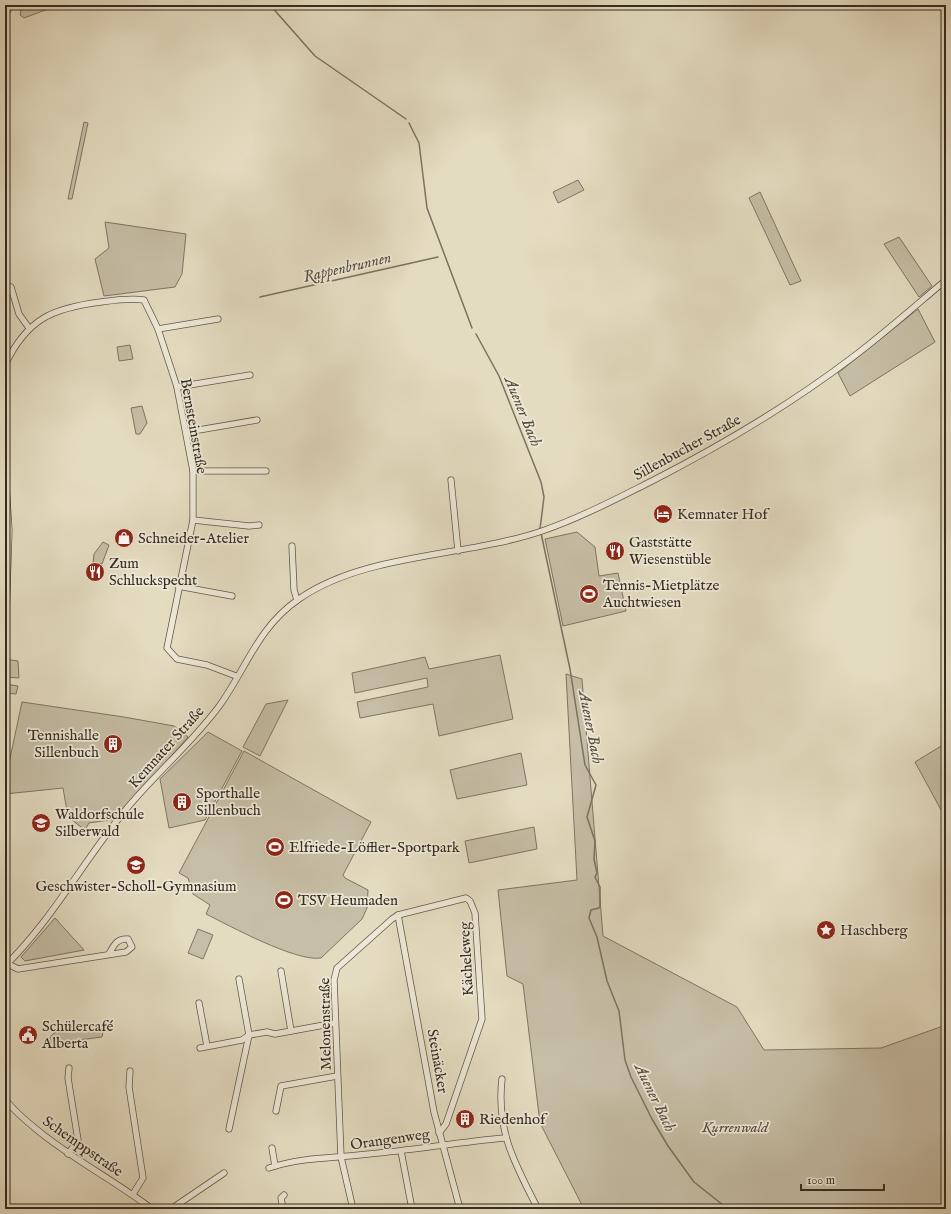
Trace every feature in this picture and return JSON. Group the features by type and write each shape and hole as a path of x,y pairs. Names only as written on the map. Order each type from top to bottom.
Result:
{"main road":[{"path":"5,14 10,5"}],"street":[{"name":"Sillenbucher Straße","path":"403,561 505,541 537,532 577,517 623,496 761,420 853,357 946,280"},
{"path":"5,286 11,287 19,314 28,328"},
{"name":"Bernsteinstraße","path":"5,365 13,348 28,328 47,316 62,310 87,304 133,298 144,300 158,329 177,388 187,432 193,471 192,520 167,648 178,659 207,665 236,676"},
{"path":"158,329 218,319"},
{"path":"177,388 250,375"},
{"path":"187,432 257,420"},
{"path":"5,469 9,508 5,650"},
{"path":"193,471 266,471"},
{"path":"451,480 458,551"},
{"path":"192,520 250,526 259,525"},
{"path":"292,546 294,590 297,600"},
{"name":"Kemnater Straße","path":"6,965 46,920 91,854 133,800 203,727 221,703 262,634 274,620 297,600 317,588 372,568 403,561"},
{"path":"178,586 232,596"},
{"name":"Melonenstraße","path":"353,1209 341,1158 334,980 337,968 398,915 452,901 468,899"},
{"name":"Kächeleweg","path":"439,1133 446,1124 482,1019 475,913 468,899"},
{"name":"Steinäcker","path":"398,915 439,1133 460,1209"},
{"path":"6,965 18,969 109,954"},
{"path":"281,971 291,1031"},
{"path":"229,1129 249,1036 239,979"},
{"path":"199,1003 207,1046"},
{"path":"200,1048 242,1040 249,1036 267,1032 274,1034 336,1024"},
{"path":"68,1154 78,1140 68,1078 69,1068"},
{"path":"130,1071 129,1087 143,1178 133,1194"},
{"path":"276,1111 281,1086 337,1076"},
{"path":"502,1079 500,1097 505,1138 538,1209"},
{"name":"Schemppstraße","path":"5,1099 22,1117 68,1154 133,1194 152,1209"},
{"name":"Orangenweg","path":"269,1168 300,1160 341,1158 401,1151 442,1144 505,1138"},
{"path":"272,1148 276,1166"},
{"path":"401,1151 412,1209"},
{"path":"171,1209 224,1173"},
{"path":"283,1209 281,1198 284,1195"}],"green space":[{"path":"22,5 59,5 24,18 20,15"},
{"path":"84,122 88,123 72,199 68,199"},
{"path":"578,180 584,190 558,203 553,192"},
{"path":"760,192 801,281 790,285 749,198"},
{"path":"105,222 186,234 182,274 175,287 104,296 95,259 109,248"},
{"path":"899,237 932,286 919,297 884,244"},
{"path":"918,309 935,342 850,396 838,373"},
{"path":"130,345 133,359 119,361 117,347"},
{"path":"142,406 147,423 140,434 136,434 131,408"},
{"name":"Tennis-Mietplätze Auchtwiesen","path":"577,532 595,547 599,576 618,573 626,611 563,626 545,539"},
{"path":"103,542 109,545 102,564 93,563 94,554"},
{"path":"500,655 513,719 439,736 433,704 360,718 357,702 428,687 427,678 355,693 352,673 425,657 429,669"},
{"path":"5,659 18,661 19,678 5,677"},
{"name":"Kurrenwald","path":"566,674 582,679 603,936 737,1007 764,1050 881,1048 946,1025 946,1209 584,1209 540,1123 523,984 507,976 498,890 577,880"},
{"path":"5,684 18,686 16,694 5,693"},
{"path":"288,700 260,756 243,747 266,704"},
{"path":"22,702 174,726 188,737 116,819 89,823 85,830 68,817 63,788 5,794 5,782"},
{"path":"208,732 242,751 205,820 169,828 160,779"},
{"path":"946,743 946,819 915,762"},
{"name":"Elfriede-Löffler-Sportpark","path":"244,751 371,822 343,875 345,878 368,890 367,908 362,919 321,958 310,958 280,949 206,914 210,905 193,894 188,878 179,873"},
{"path":"521,753 527,785 457,799 450,770"},
{"path":"534,827 537,849 469,863 465,841"},
{"path":"55,918 84,950 25,961 21,957"},
{"path":"198,929 213,935 203,959 188,953"},
{"path":"89,1027 103,1032 102,1037 71,1041 49,1047 49,1040 56,1032 69,1028"}],"waterway":[{"path":"270,5 315,56 406,119"},
{"path":"409,123 419,143 427,208 472,328"},
{"name":"Rappenbrunnen","path":"260,297 438,257"},
{"name":"Auener Bach","path":"476,334 499,376 541,482 544,497 540,529"},
{"name":"Auener Bach","path":"541,533 570,669 585,765 596,785 587,817 595,841 594,859 597,873 595,877 600,887 600,906 599,908 591,910 589,918 597,937 607,981 619,1011 625,1060 631,1077 652,1119 668,1146 694,1182 728,1209"}],"place":[{"name":"Kemnater Hof","path":"663,514"},
{"name":"Schneider-Atelier","path":"124,538"},
{"name":"Gaststätte Wiesenstüble","path":"615,551"},
{"name":"Zum Schluckspecht","path":"95,572"},
{"name":"Tennis-Mietplätze Auchtwiesen","path":"589,594"},
{"name":"Tennishalle Sillenbuch","path":"113,744"},
{"name":"Sporthalle Sillenbuch","path":"182,802"},
{"name":"Waldorfschule Silberwald","path":"41,823"},
{"name":"Elfriede-Löffler-Sportpark","path":"275,847"},
{"name":"Geschwister-Scholl-Gymnasium","path":"136,865"},
{"name":"TSV Heumaden","path":"284,900"},
{"name":"Haschberg","path":"826,930"},
{"name":"Schülercafé Alberta","path":"28,1035"},
{"name":"Riedenhof","path":"465,1119"}]}
